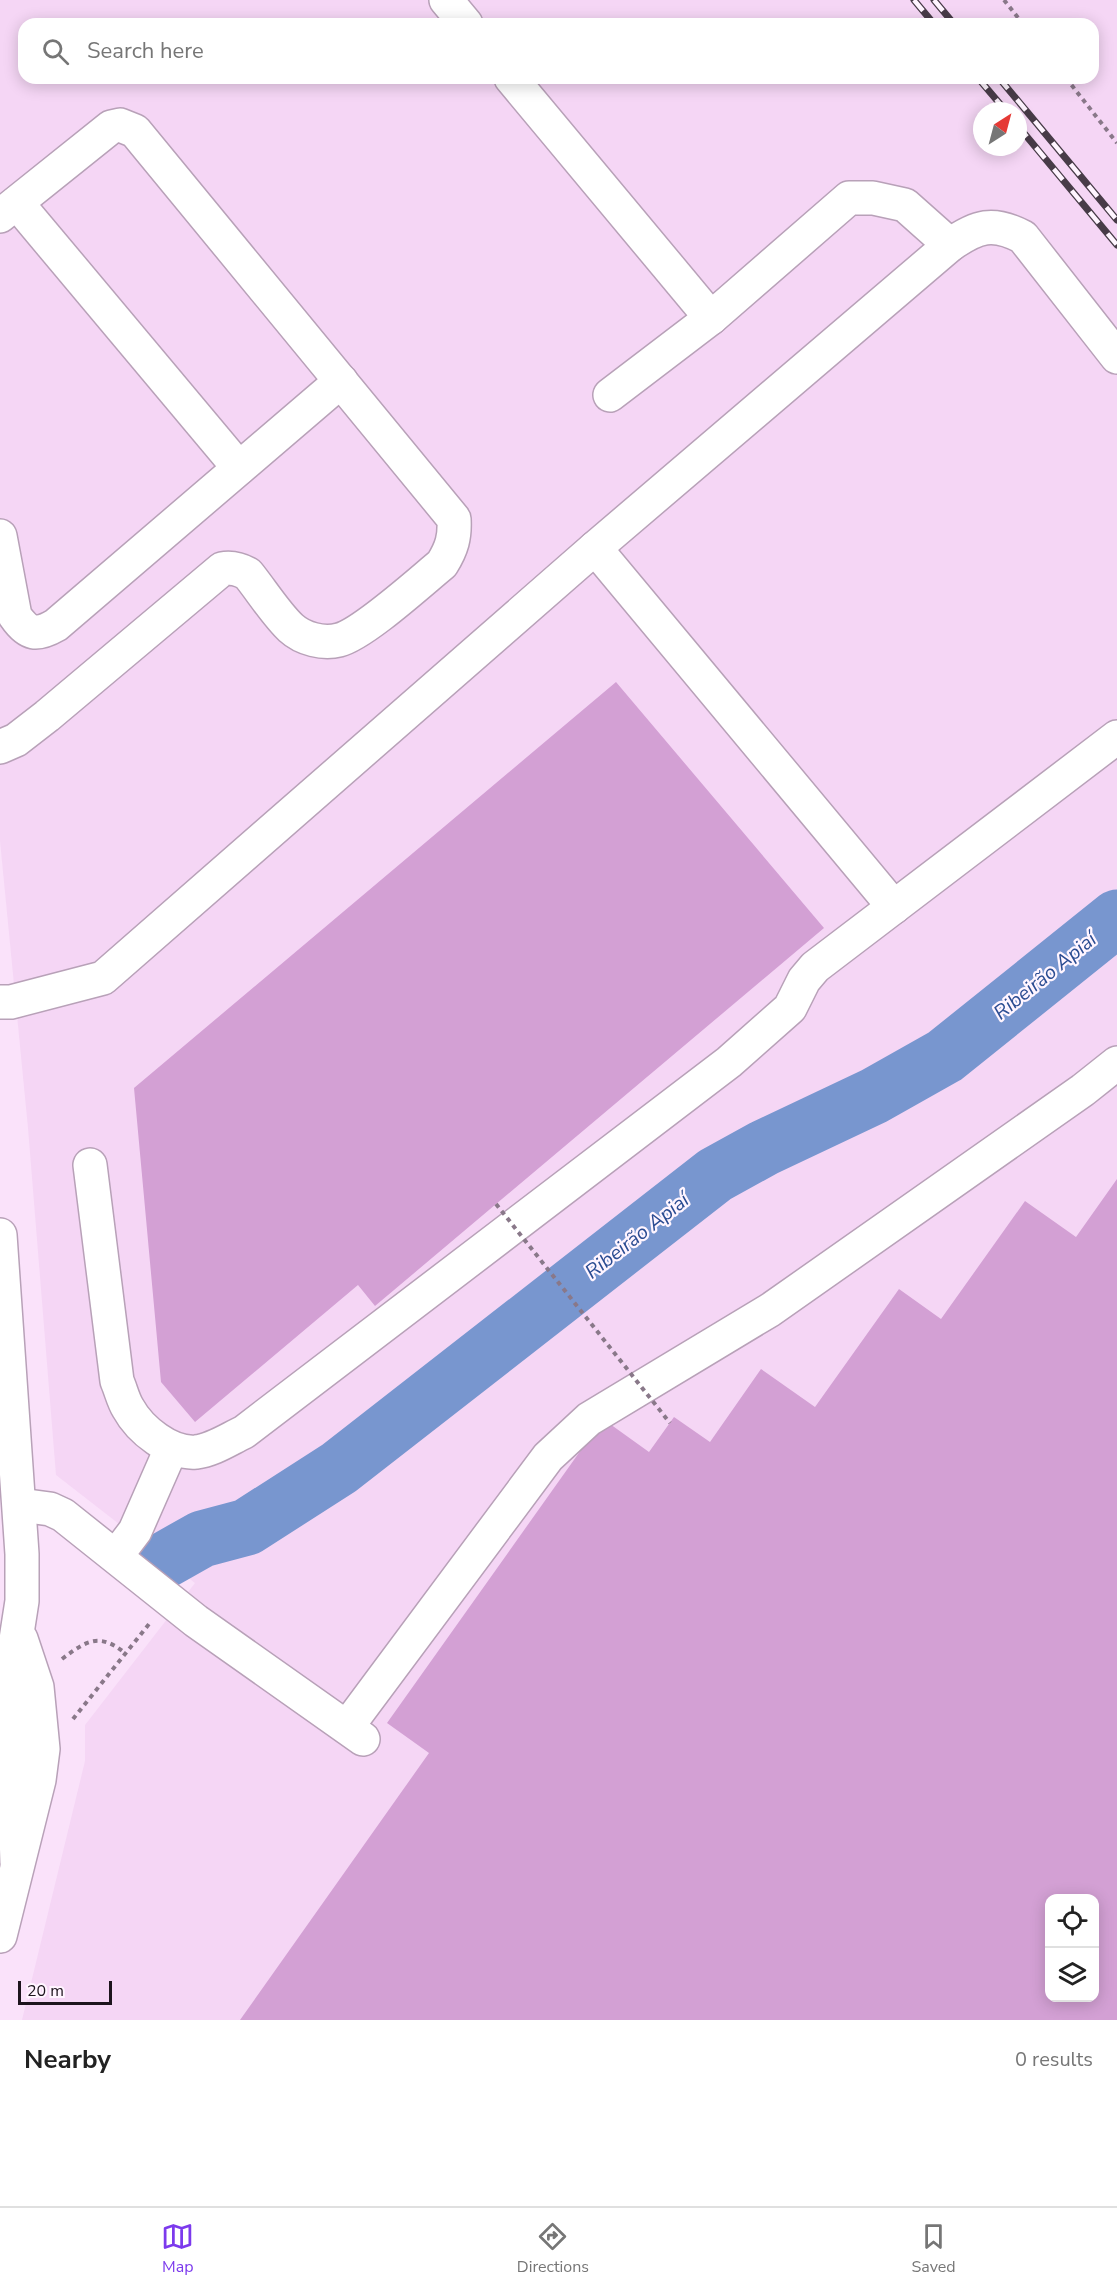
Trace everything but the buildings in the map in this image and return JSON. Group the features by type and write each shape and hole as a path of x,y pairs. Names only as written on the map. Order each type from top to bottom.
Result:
{"main road":[{"path":"447,0 461,18"},
{"path":"516,84 711,318"},
{"path":"0,747 16,740 47,716 222,569 230,567 248,574 291,628 307,638 323,642 339,640 357,632 442,564 451,550 455,536 454,519 135,131 120,125 111,127 9,209 239,468"},
{"path":"610,395 711,318 849,198 873,198 905,205 950,245"},
{"path":"0,1002 11,1002 103,978 595,548 950,245 967,233 986,226 1007,228 1023,237 1117,357"},
{"path":"0,536 15,616 29,631 43,633 56,625 341,381"},
{"path":"595,548 894,907"},
{"path":"90,1165 117,1381 128,1409 145,1429 171,1449 195,1452 213,1448 244,1432 729,1062 790,1008 804,980 815,967 1117,737"},
{"path":"20,1505 56,1511 196,1621 355,1733 548,1457 589,1419 770,1310 1083,1090 1117,1063"},
{"path":"0,1247 20,1505 22,1601 6,1630 13,1659 8,1852 0,1935"},
{"path":"116,1556 135,1531 171,1449"}],"path":[{"path":"1004,0 1018,18"},
{"path":"1071,84 1117,143"},
{"path":"496,1204 670,1423"},
{"path":"68,1725 151,1622"},
{"path":"62,1659 81,1644 101,1640 115,1644 125,1653"}],"shaded area":[{"path":"0,0 1117,0 1117,2020 22,2020 85,1761 85,1725 195,1583 56,1475 28,1128 0,841"}],"waterway":[{"name":"Ribeirão Apiaí","path":"163,1561 202,1539 247,1527 339,1468 715,1175 764,1148 874,1096 945,1056 1117,918"}],"railway":[{"path":"914,0 929,18"},
{"path":"934,0 949,18"},
{"path":"983,84 998,102"},
{"path":"1004,84 1117,220"},
{"path":"1027,137 1117,245"}]}
